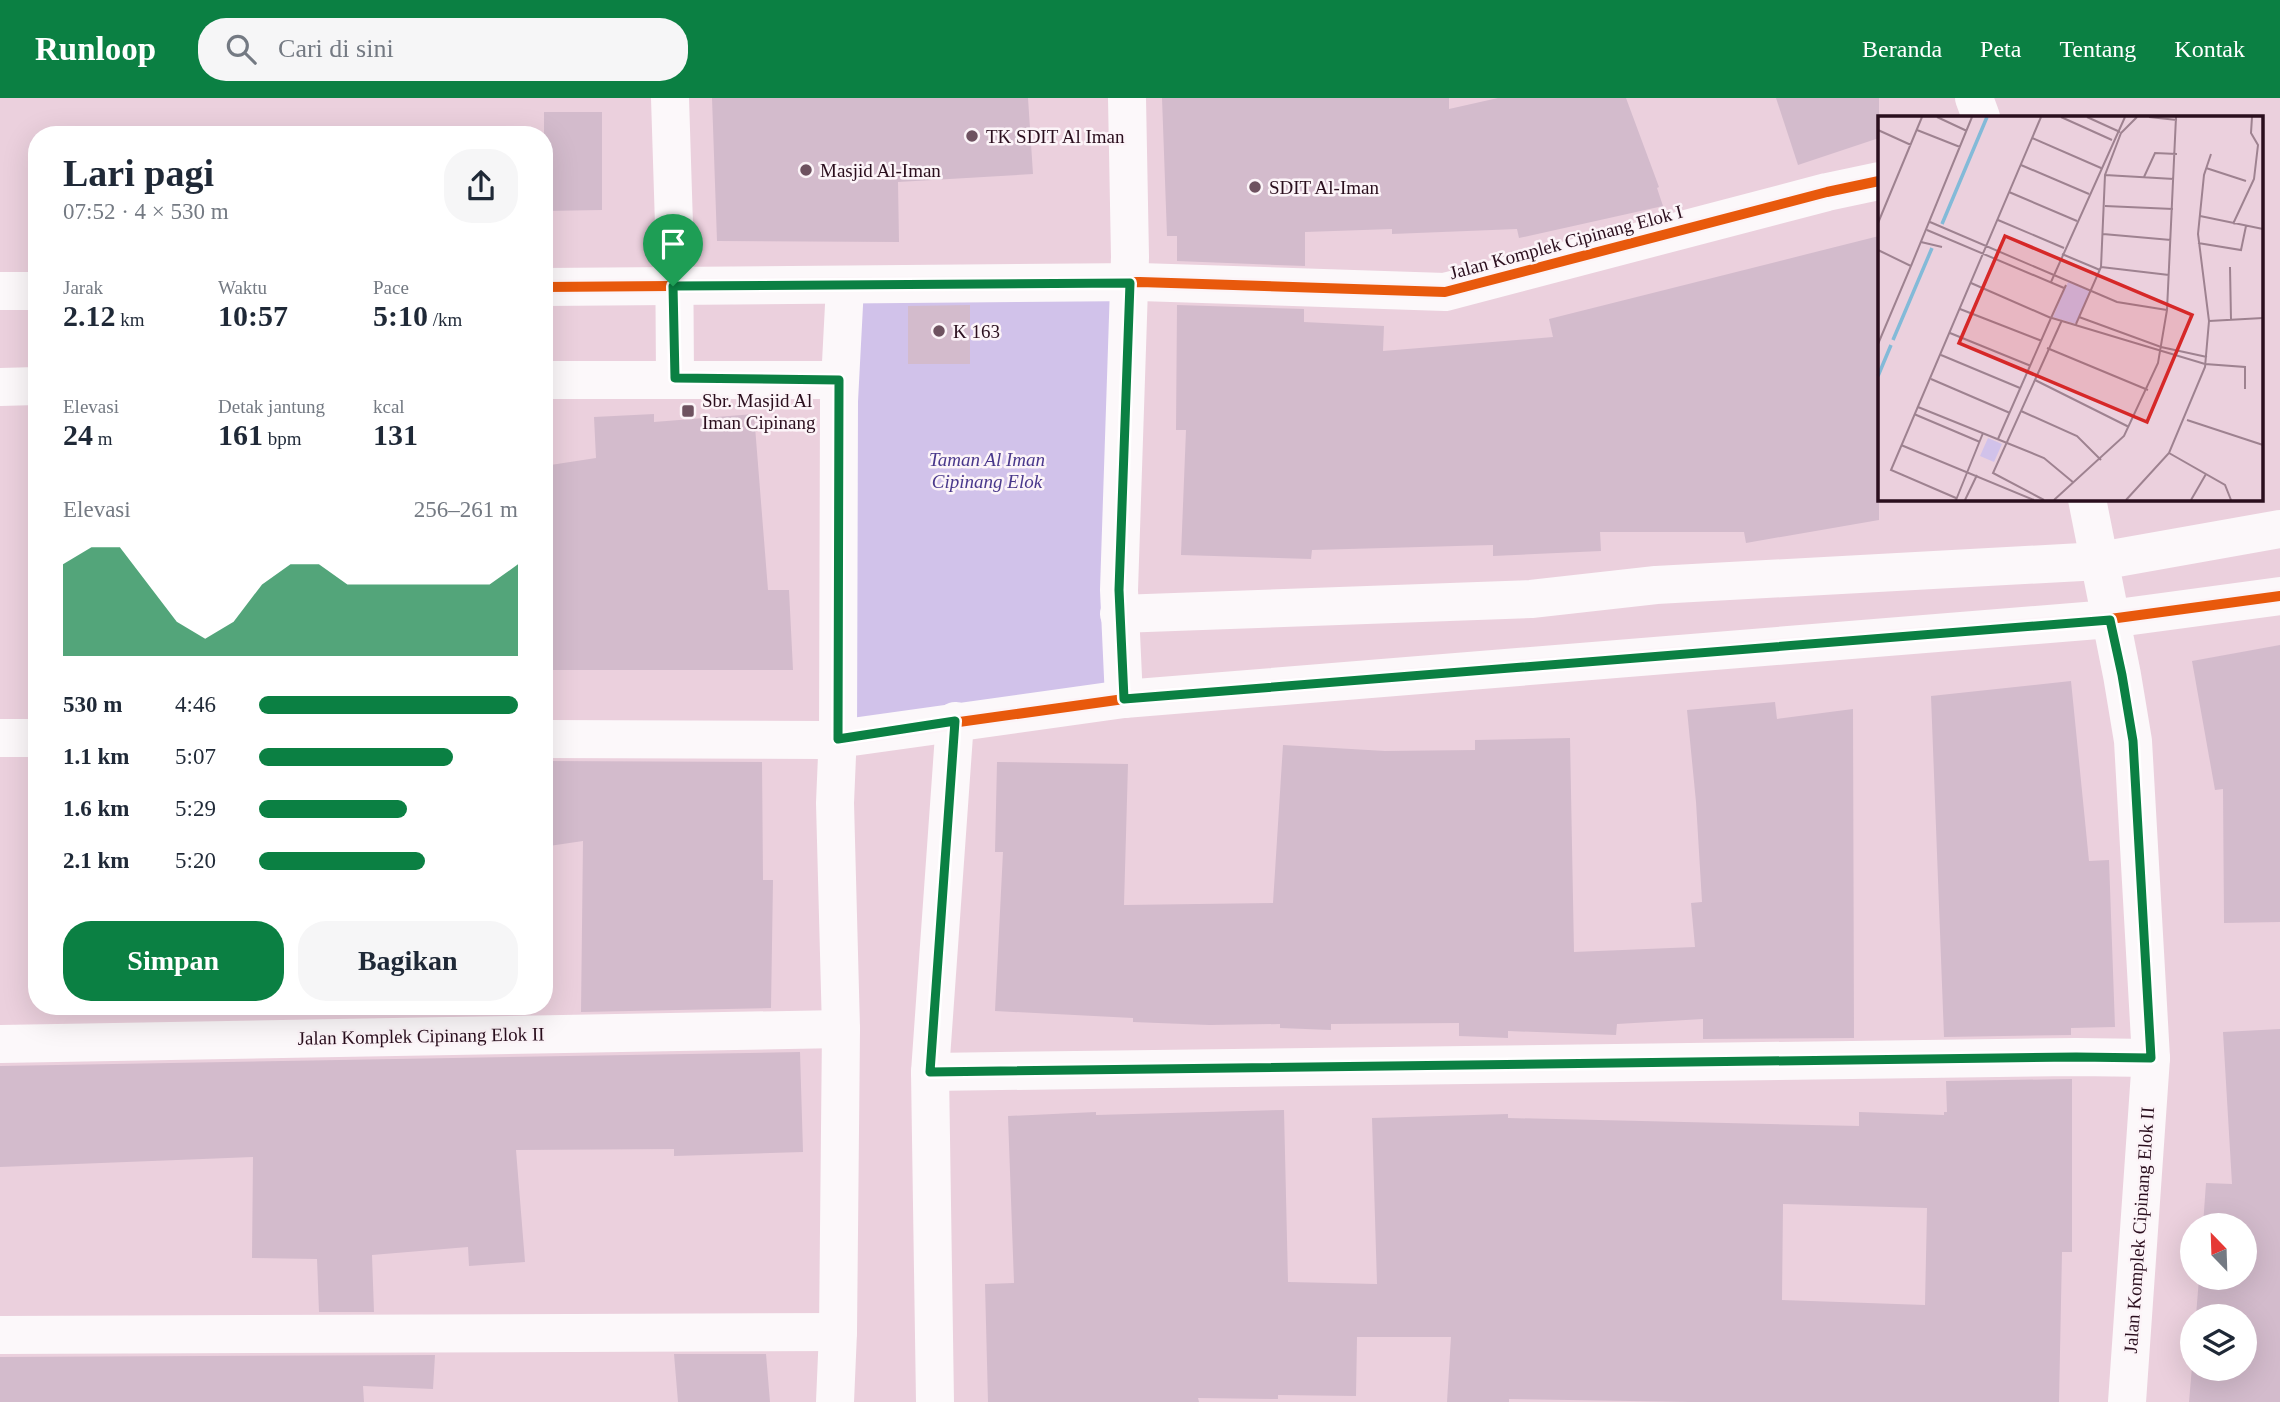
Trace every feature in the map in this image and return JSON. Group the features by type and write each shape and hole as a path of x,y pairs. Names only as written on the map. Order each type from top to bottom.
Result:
{"street":[{"path":"670,98 675,378"},
{"path":"1124,699 1119,614 1130,283 1127,98"},
{"path":"1974,98 1981,116"},
{"name":"Jalan Komplek Cipinang Elok I","path":"553,287 1130,283 1445,292 1814,195 1878,181"},
{"path":"835,1402 841,1029 835,803 839,380 845,285"},
{"path":"0,292 28,291"},
{"path":"553,380 839,380"},
{"path":"0,387 28,386"},
{"name":"Jalan Komplek Cipinang Elok II","path":"2087,500 2133,741 2151,1058 2127,1402"},
{"path":"1119,614 1531,599 1656,585 2100,561 2280,529"},
{"path":"553,739 825,740 836,743 955,721 1124,699 2110,620 2280,596"},
{"path":"935,1402 930,1072 955,721"},
{"path":"0,738 28,738"},
{"name":"Jalan Komplek Cipinang Elok II","path":"0,1044 841,1029"},
{"path":"930,1072 2151,1058"},
{"path":"0,1335 838,1332"}],"green space":[{"name":"Taman Al Iman Cipinang Elok","path":"1129,291 1116,701 846,724 852,298"}],"building":[{"name":"Masjid Al-Iman","path":"712,98 1028,98 1033,174 898,182 899,242 717,241"},
{"path":"1162,98 1449,98 1449,109 1498,98 1626,98 1659,187 1657,188 1663,206 1519,238 1517,229 1392,234 1392,229 1305,232 1305,266 1177,261 1177,236 1167,236"},
{"path":"1776,98 1879,98 1878,138 1798,165"},
{"path":"544,112 602,112 602,210 553,211 553,126 544,126"},
{"path":"1878,236 1879,520 1746,543 1744,532 1600,532 1601,551 1493,556 1493,545 1312,550 1311,559 1181,555 1186,430 1176,430 1177,305 1304,309 1304,322 1384,326 1383,351 1553,337 1549,319"},
{"name":"K 163","path":"970,305 970,364 908,364 908,306"},
{"path":"654,414 654,422 754,414 768,590 789,590 793,670 553,670 553,465 596,458 594,417"},
{"path":"2280,645 2280,922 2224,923 2223,789 2215,790 2192,661"},
{"path":"2071,681 2089,861 2109,860 2115,1027 2071,1028 2071,1035 1944,1037 1931,696"},
{"path":"1775,702 1777,719 1853,709 1854,1038 1703,1039 1703,1019 1617,1024 1616,1035 1508,1031 1508,1038 1459,1036 1459,1023 1331,1024 1331,1030 1280,1028 1280,1024 1133,1022 1133,1018 995,1011 1003,852 995,852 997,762 1128,764 1124,905 1273,903 1283,745 1385,751 1475,750 1475,740 1570,738 1574,952 1695,947 1691,903 1702,902 1687,710"},
{"path":"553,761 762,762 763,880 773,880 771,1008 581,1012 583,841 553,845"},
{"path":"2280,1029 2280,1402 2189,1402 2191,1381 2257,1381 2257,1304 2197,1304 2198,1290 2258,1290 2258,1213 2204,1213 2206,1183 2232,1184 2223,1032"},
{"path":"800,1052 803,1152 674,1156 674,1149 516,1150 525,1262 469,1266 468,1247 372,1255 374,1312 319,1312 317,1259 252,1258 253,1157 0,1167 0,1066"},
{"path":"2072,1079 2072,1252 2062,1252 2059,1402 1509,1399 1509,1402 1447,1402 1451,1337 1357,1337 1356,1396 1198,1398 1199,1402 988,1402 985,1284 1014,1283 1008,1116 1284,1110 1288,1282 1377,1284 1372,1118 1508,1114 1508,1118 1859,1126 1859,1112 1944,1115 1944,1112 1947,1112 1946,1081","holes":["1783,1204 1927,1208 1925,1305 1782,1300"]},
{"path":"674,1354 766,1354 770,1402 678,1402"},
{"path":"435,1355 433,1389 363,1386 364,1402 0,1402 0,1357"}],"cycle path":[{"path":"553,287 1140,282 1445,292 1827,192 1878,181"},
{"path":"838,739 1124,699 2110,619 2280,596"}],"place":[{"name":"TK SDIT Al Iman","path":"972,136"},
{"name":"Masjid Al-Iman","path":"806,170"},
{"name":"SDIT Al-Iman","path":"1255,187"},
{"name":"K 163","path":"939,331"},
{"name":"Sbr. Masjid Al Iman Cipinang","path":"688,411"}],"route":[{"path":"1130,283 1119,590 1124,699 2110,620 2133,741 2151,1058 930,1072 955,721 838,739 839,380 675,378 673,286 1130,283"}]}
